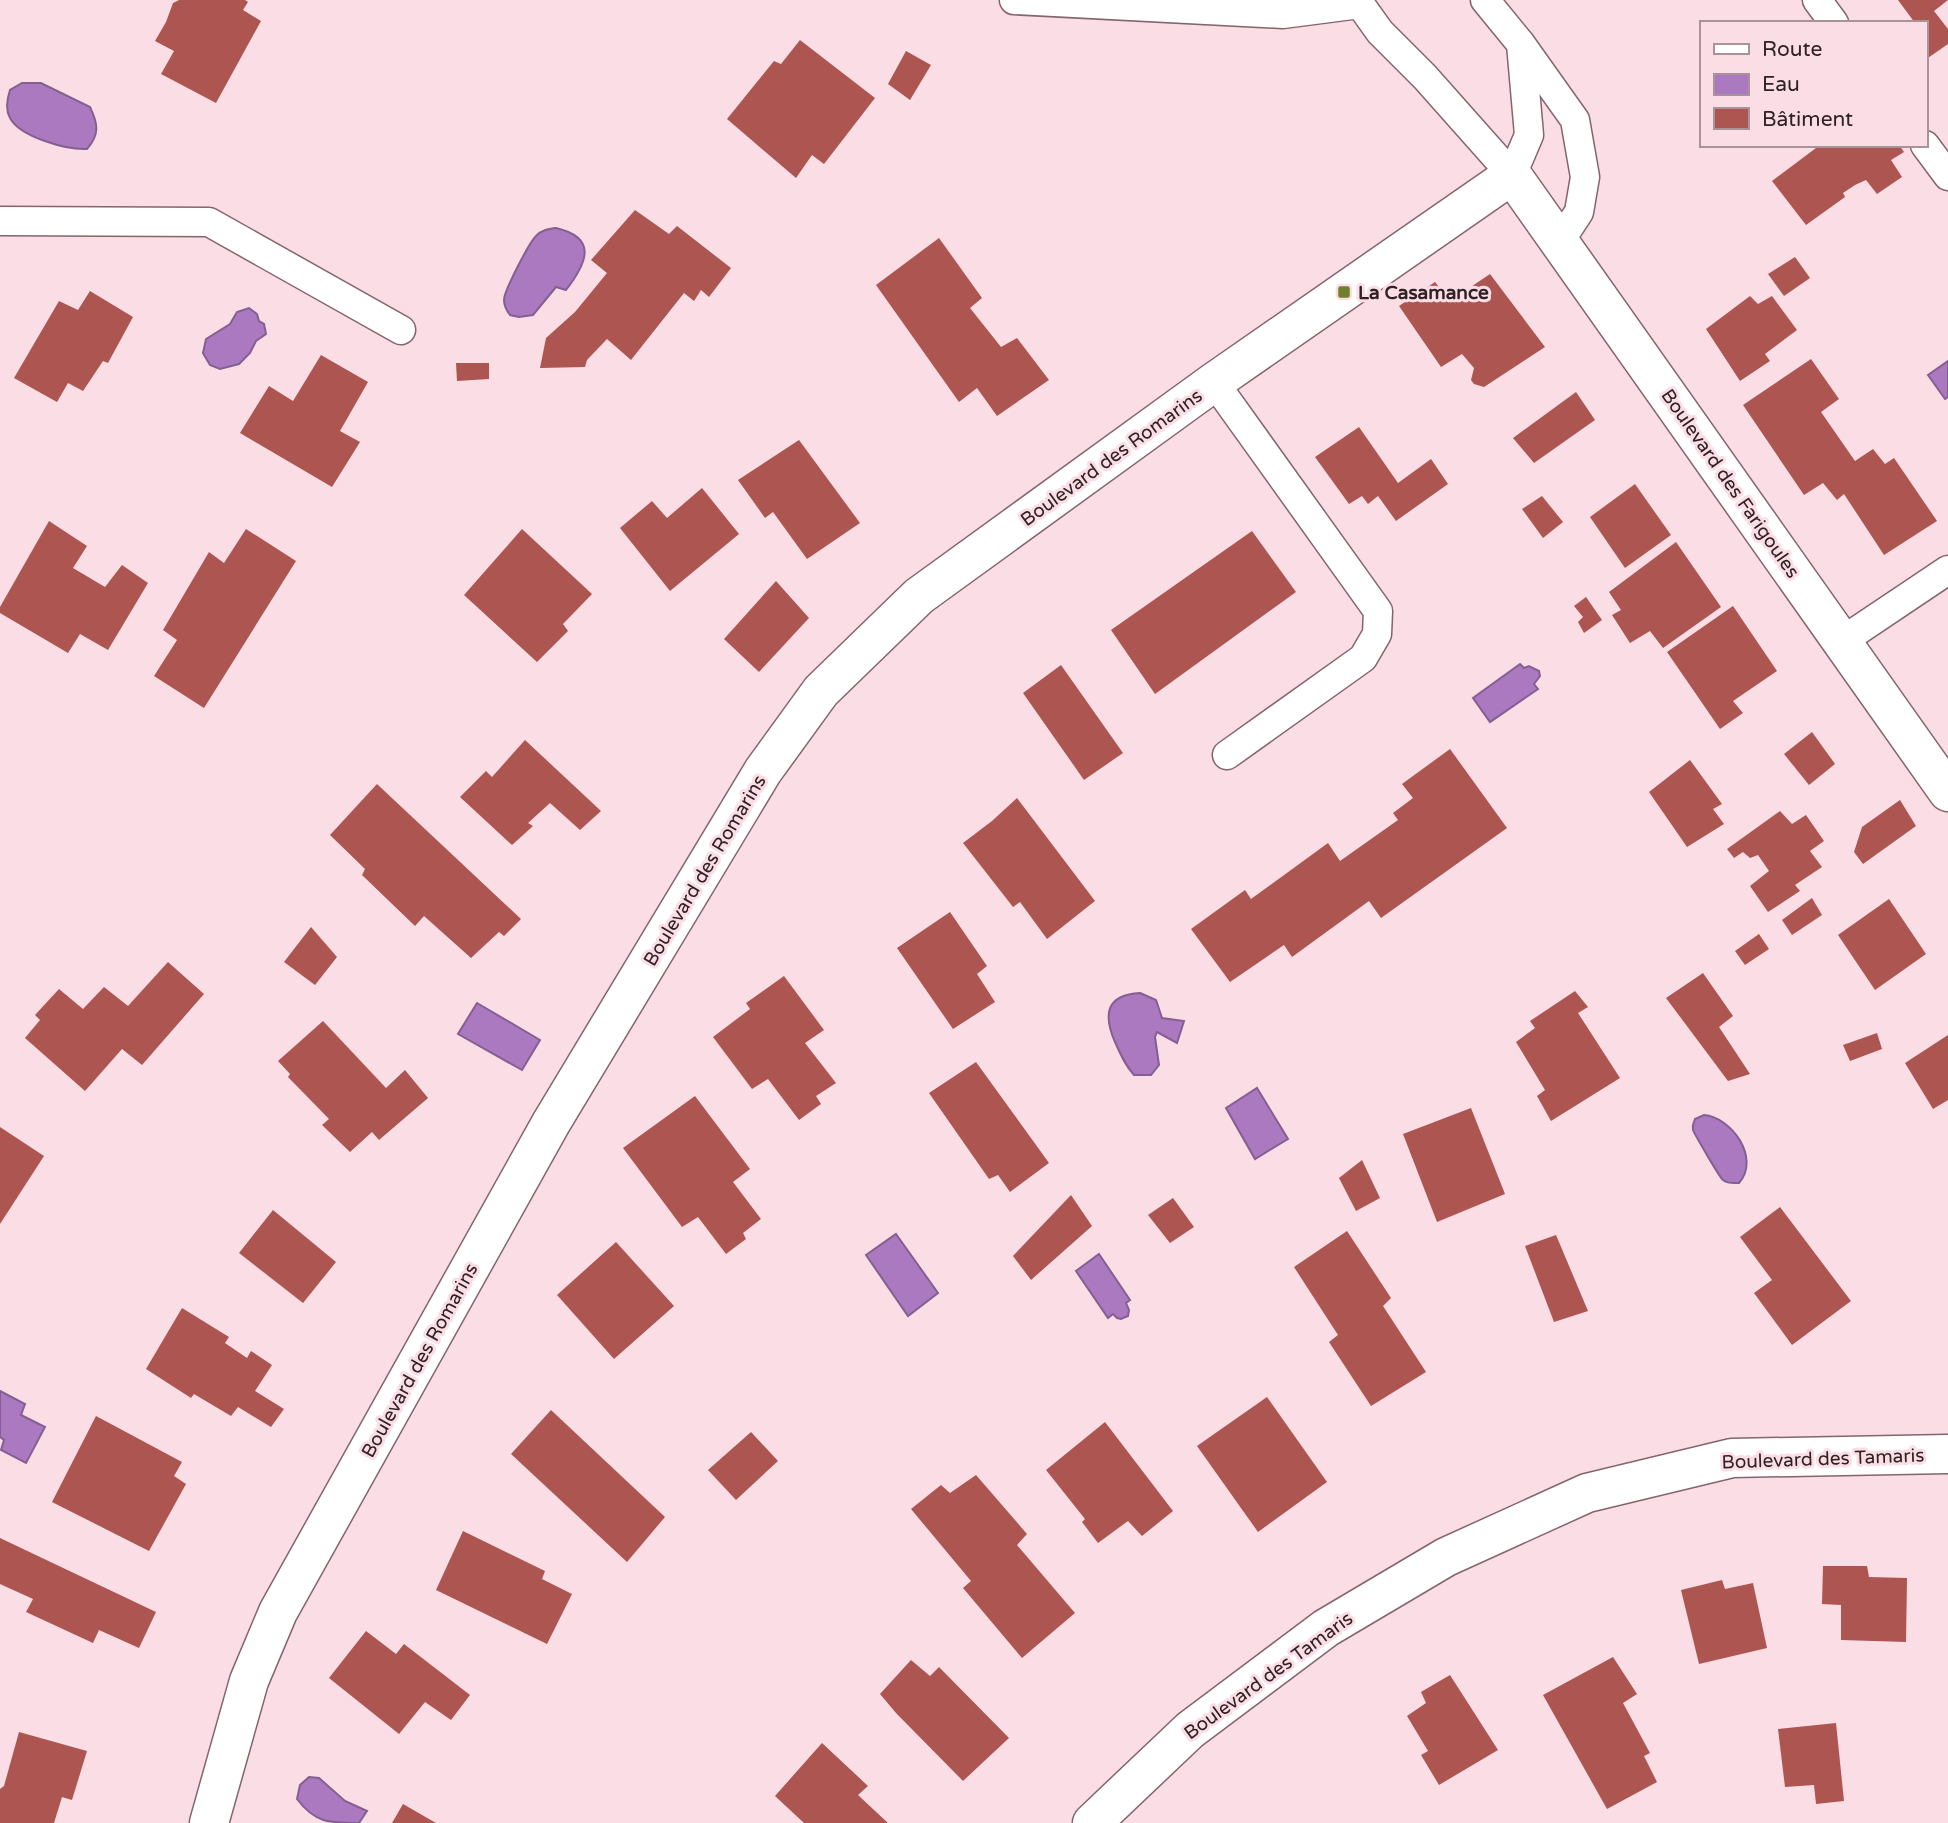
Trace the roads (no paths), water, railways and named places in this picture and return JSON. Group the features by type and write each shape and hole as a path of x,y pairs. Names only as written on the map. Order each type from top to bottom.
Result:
{"street":[{"name":"Boulevard des Farigoules","path":"1512,175 1948,792"},
{"name":"Boulevard des Romarins","path":"209,1823 249,1681 278,1612 551,1123 763,771 821,691 919,596 1214,382 1512,175"},
{"name":"Boulevard des Tamaris","path":"1092,1823 1190,1730 1326,1628 1446,1557 1587,1493 1732,1458 1948,1454"}],"lane":[{"path":"1014,0 1283,14 1360,4 1380,32 1425,77 1512,175 1529,135 1521,44"},
{"path":"1485,0 1521,44 1575,120 1585,177 1579,212 1560,242"},
{"path":"1817,0 1833,21"},
{"path":"1926,147 1948,176"},
{"path":"0,221 209,222 401,330"},
{"path":"1214,382 1378,611 1377,634 1363,658 1227,755"},
{"path":"1842,641 1948,570"}],"water":[{"path":"22,83 41,83 90,107 95,119 96,134 87,149 45,141 15,125 8,115 7,100 10,90"},
{"path":"556,228 570,232 579,238 583,245 585,253 579,271 566,290 556,287 533,315 510,315 504,300 505,295 523,257 538,234"},
{"path":"249,308 264,324 266,334 256,341 250,353 239,364 220,369 210,365 203,353 206,339 230,324 237,312"},
{"path":"1948,361 1948,397 1945,399 1928,375"},
{"path":"1520,664 1524,668 1529,666 1539,671 1540,676 1534,684 1538,689 1490,722 1473,698"},
{"path":"1140,993 1156,1000 1162,1018 1184,1021 1177,1043 1157,1032 1155,1037 1159,1065 1151,1075 1134,1075 1123,1060 1109,1023 1110,1008 1114,1002"},
{"path":"477,1003 540,1040 522,1070 458,1034"},
{"path":"1257,1088 1288,1139 1255,1159 1226,1108"},
{"path":"1704,1115 1724,1123 1740,1140 1747,1162 1739,1183 1723,1180 1695,1134 1695,1119"},
{"path":"896,1234 938,1293 908,1316 866,1255"},
{"path":"1099,1254 1130,1300 1126,1303 1128,1316 1121,1319 1113,1314 1108,1318 1076,1271"},
{"path":"0,1391 25,1404 21,1415 45,1427 26,1463 1,1450 4,1440 0,1437"},
{"path":"309,1777 319,1778 345,1801 367,1811 359,1823 331,1822 310,1813 297,1799 300,1785"}],"place":[{"name":"La Casamance","path":"1344,292"}]}
